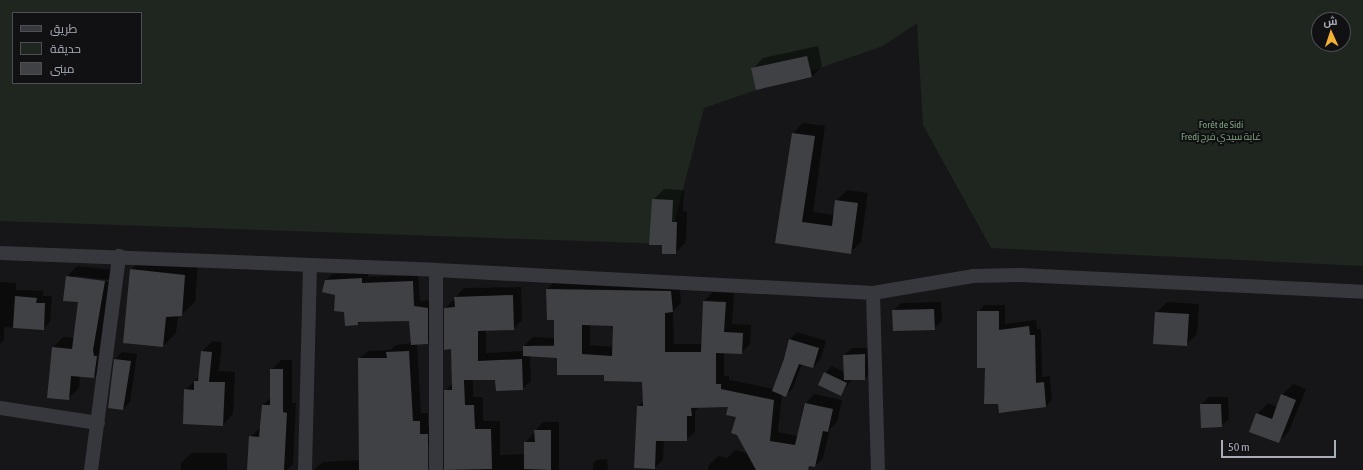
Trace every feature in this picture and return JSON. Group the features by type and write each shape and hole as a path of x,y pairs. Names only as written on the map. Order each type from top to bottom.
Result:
{"street":[{"path":"0,253 119,256 436,270 873,293 973,276 1002,274 1363,292"},
{"path":"91,470 119,256"},
{"path":"305,470 310,265"},
{"path":"436,270 436,470"},
{"path":"873,293 878,470"},
{"path":"0,408 98,423"}],"green space":[{"name":"Forêt de Sidi Fredj غابة سيدي فرج","path":"0,0 1363,0 1363,266 991,248 923,125 917,23 883,46 704,108 669,244 0,221"}],"building":[{"path":"807,56 812,77 756,90 751,68"},
{"path":"792,133 815,136 802,222 832,226 835,200 858,203 851,254 775,243"},
{"path":"652,199 673,200 672,222 677,222 676,254 662,254 662,245 649,245"},
{"path":"130,269 185,275 182,316 166,317 163,347 123,343"},
{"path":"66,276 105,281 93,350 94,356 97,356 94,378 71,376 69,400 47,398 52,347 72,349 78,302 63,301"},
{"path":"362,278 362,283 413,281 414,306 428,308 428,344 411,345 409,321 358,322 358,325 345,326 344,312 334,311 335,295 322,292 325,280"},
{"path":"546,289 671,291 673,312 665,313 665,352 701,352 703,301 726,302 724,332 743,333 742,354 716,353 716,384 721,384 721,389 774,400 770,441 795,445 805,403 833,409 828,432 823,431 815,467 809,466 808,470 756,470 737,435 731,433 736,417 726,415 728,407 691,408 692,416 687,416 687,441 656,441 655,469 634,468 637,406 643,406 642,382 604,381 604,375 557,375 557,358 523,356 523,346 554,346 554,320 547,320","holes":["582,325 613,326 612,356 582,354"]},
{"path":"513,295 514,330 478,331 478,361 522,359 523,390 496,391 495,380 464,380 465,405 474,405 475,429 491,429 492,469 444,470 444,390 452,390 451,349 444,350 444,308 455,307 454,297"},
{"path":"15,296 37,298 36,303 45,303 44,330 13,328"},
{"path":"934,309 935,330 893,331 892,310"},
{"path":"977,311 999,311 999,330 1029,326 1030,335 1035,335 1036,383 1044,382 1046,407 999,413 998,404 984,404 985,368 977,368"},
{"path":"1155,312 1189,314 1187,346 1153,344"},
{"path":"789,339 819,348 813,368 799,364 786,397 772,391 784,359"},
{"path":"201,351 212,352 209,382 225,382 223,426 183,424 184,389 194,390 194,381 198,381"},
{"path":"409,351 413,421 420,421 420,434 428,434 428,470 359,470 358,358 387,358 386,352"},
{"path":"865,354 865,380 844,380 843,355"},
{"path":"114,359 131,361 123,410 108,408"},
{"path":"270,369 283,369 283,412 287,413 284,470 247,470 249,436 259,437 262,405 270,405"},
{"path":"824,372 847,383 841,396 818,385"},
{"path":"1281,394 1296,400 1279,443 1249,432 1256,413 1272,419"},
{"path":"1200,404 1221,404 1222,427 1201,428"},
{"path":"534,430 551,430 551,470 524,469 524,442 535,442"}]}
